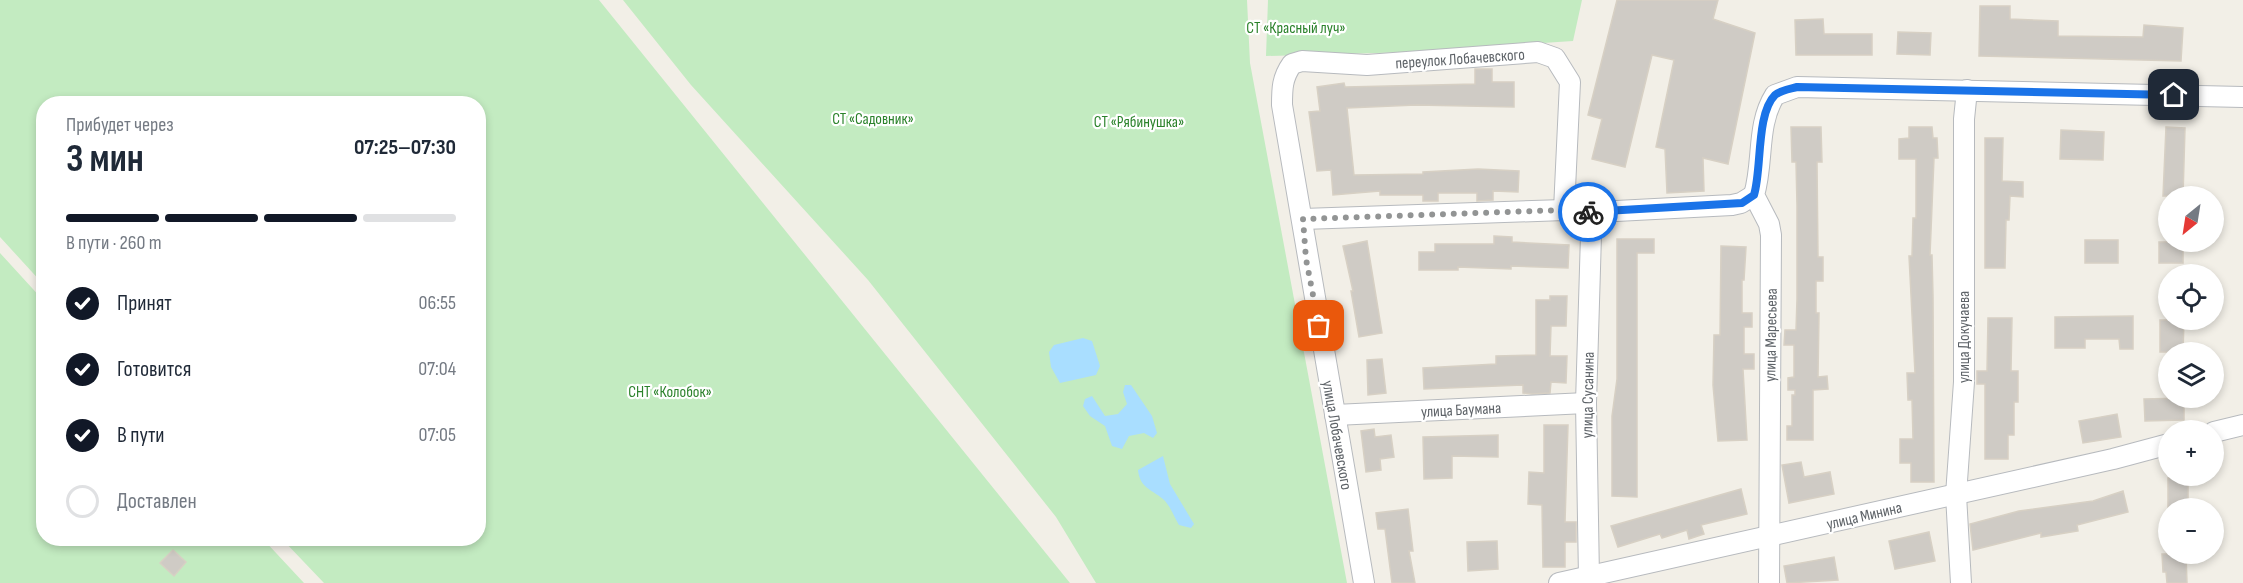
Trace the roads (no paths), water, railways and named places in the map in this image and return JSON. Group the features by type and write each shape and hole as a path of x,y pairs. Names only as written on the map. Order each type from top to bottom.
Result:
{"street":[{"name":"переулок Лобачевского","path":"1285,74 1292,64 1302,61 1368,65 1538,52 1555,58 1570,82 1564,210"},
{"name":"улица Лобачевского","path":"1285,74 1282,86 1282,105 1296,192 1303,219 1306,259 1364,583"},
{"path":"1303,219 1564,210 1597,212 1742,203 1754,195 1759,180 1764,119 1775,95 1797,87 2243,97"},
{"name":"улица Докучаева","path":"1961,583 1956,495 1964,382 1964,119 1966,90"},
{"name":"улица Маресьева","path":"1754,195 1769,224 1771,236 1767,537 1769,583"},
{"name":"улица Сусанина","path":"1589,578 1586,404 1591,236 1597,212"},
{"name":"улица Баумана","path":"1335,415 1586,404"},
{"path":"2224,430 2243,425"},
{"name":"улица Минина","path":"1559,583 1956,495 2158,447"}],"water":[{"path":"1083,338 1092,341 1100,366 1096,375 1060,383 1051,367 1049,352 1054,345"},
{"path":"1125,385 1131,385 1152,416 1157,433 1153,438 1144,433 1129,436 1122,449 1112,446 1105,426 1090,416 1083,406 1085,399 1092,396 1105,416 1118,414 1127,404 1123,392"},
{"path":"1163,456 1170,484 1194,524 1191,528 1179,525 1170,508 1159,496 1147,488 1139,476 1138,470"}],"park label":[{"name":"СТ «Красный луч»","path":"1296,27"},
{"name":"СТ «Садовник»","path":"873,118"},
{"name":"СТ «Рябинушка»","path":"1139,121"},
{"name":"СНТ «Колобок»","path":"670,391"}]}
